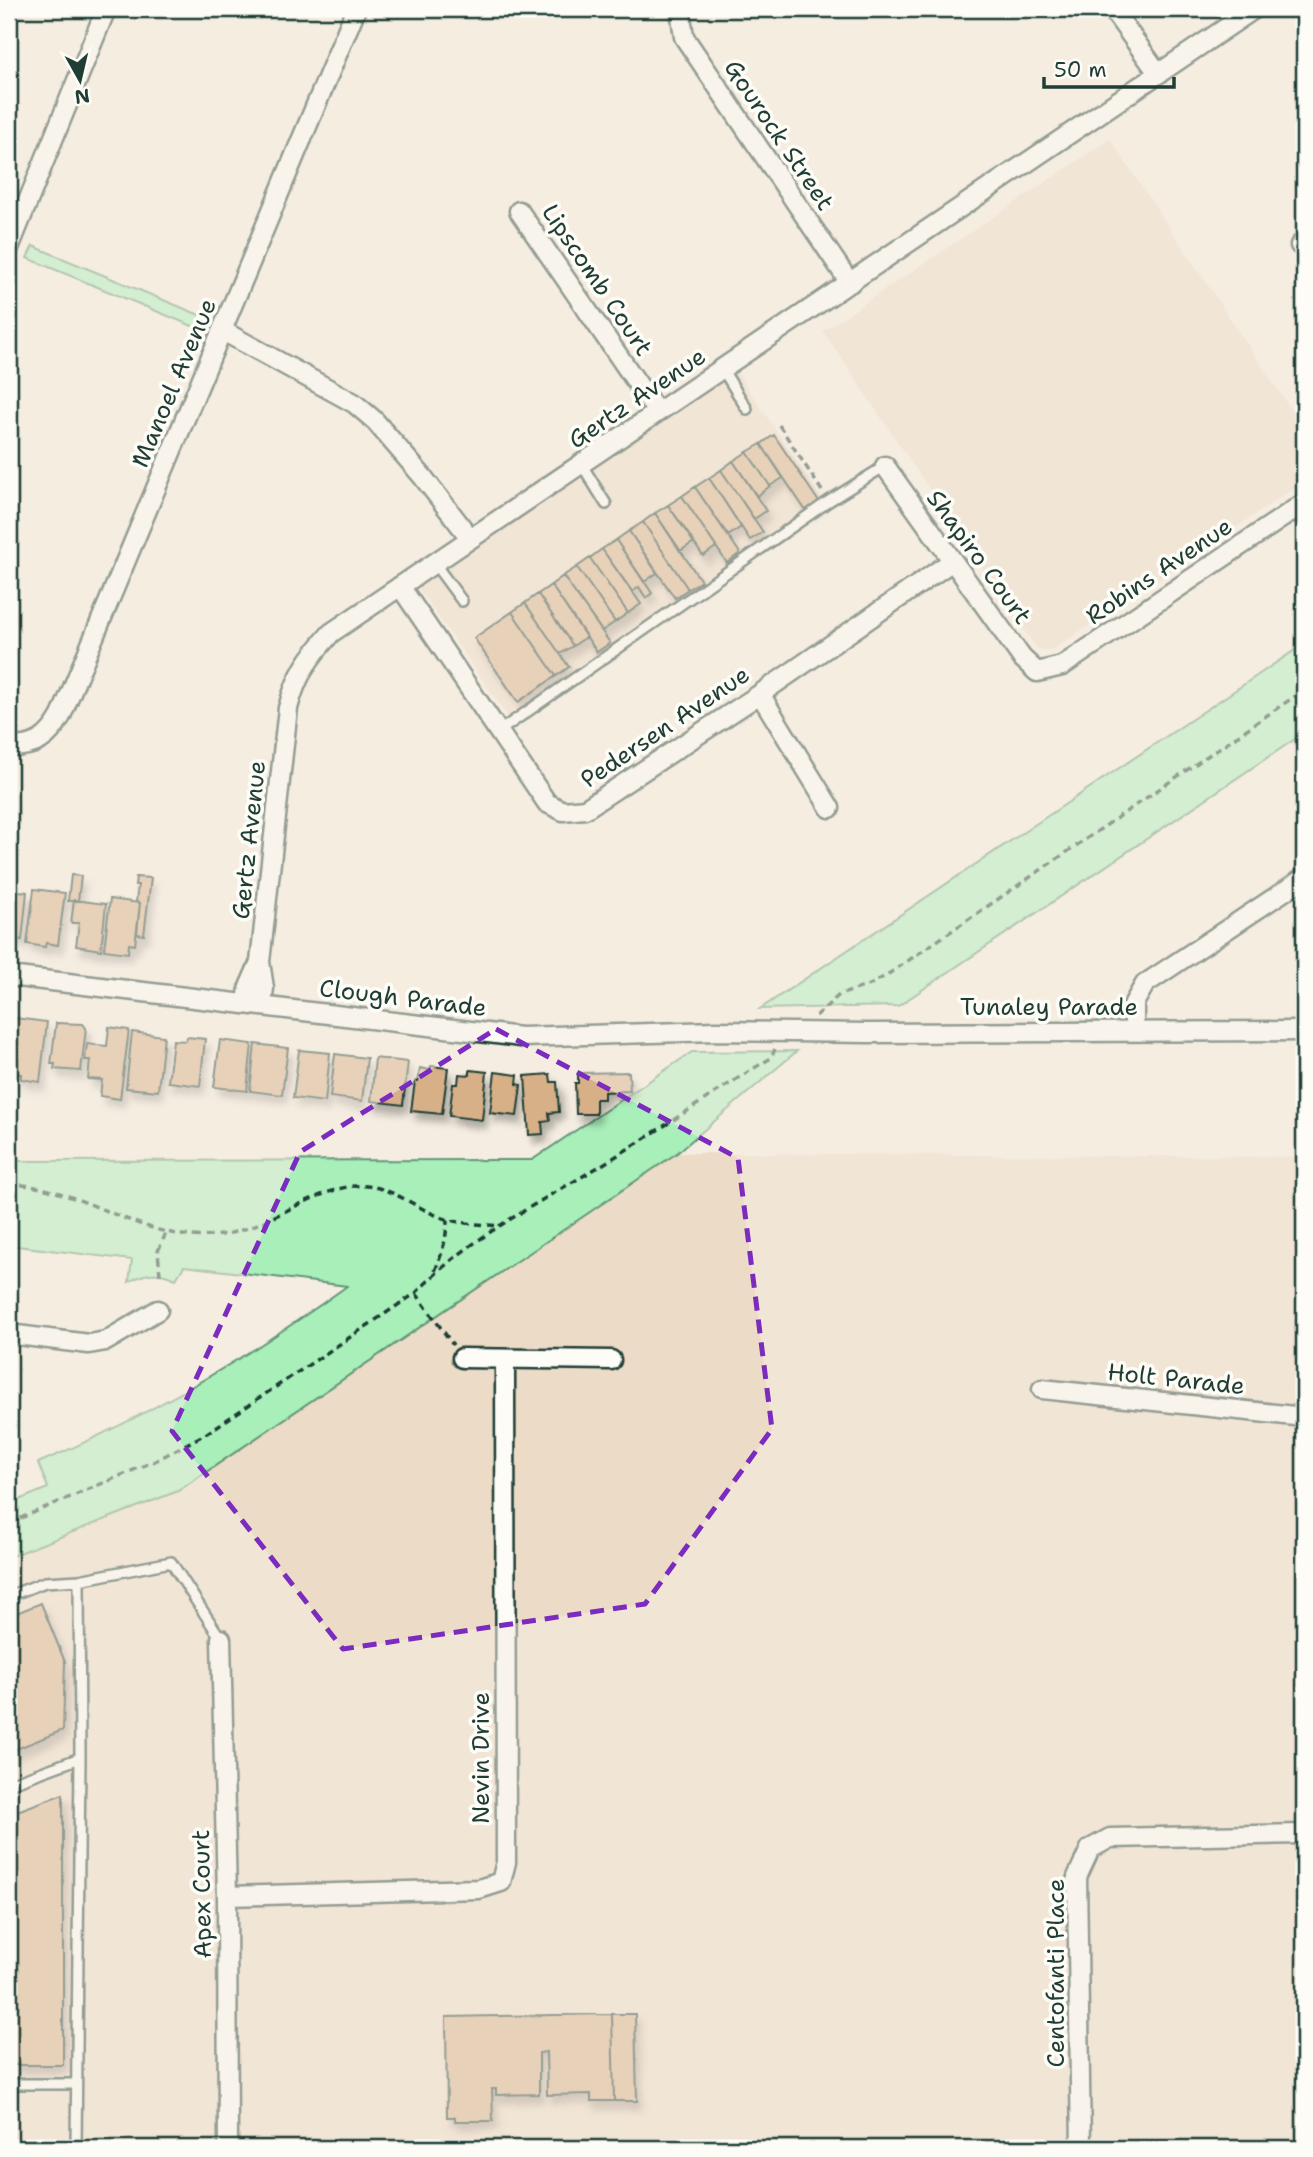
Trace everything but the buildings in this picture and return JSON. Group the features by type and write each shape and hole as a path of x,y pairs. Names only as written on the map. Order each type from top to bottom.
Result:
{"street":[{"path":"9,248 106,9"},
{"name":"Manoel Avenue","path":"9,747 22,747 38,742 52,732 61,716 356,9"},
{"name":"Gourock Street","path":"680,9 684,37 849,283"},
{"path":"1112,9 1158,73"},
{"name":"Gertz Avenue","path":"255,1005 264,988 260,962 288,708 295,682 307,661 331,633 1254,9"},
{"name":"Lipscomb Court","path":"519,211 657,412"},
{"path":"223,331 354,403 374,420 423,477 470,538"},
{"name":"Shapiro Court","path":"885,466 951,562 1022,658 1037,672"},
{"name":"Robins Avenue","path":"1037,672 1062,666 1304,503"},
{"name":"Pedersen Avenue","path":"400,586 547,803 563,811 586,809 760,694 951,562"},
{"path":"760,694 830,807"},
{"path":"1134,1031 1134,1003 1145,984 1304,878"},
{"name":"Clough Parade","path":"9,976 521,1037 705,1031 794,1032"},
{"name":"Tunaley Parade","path":"794,1032 1304,1031"},
{"path":"9,1334 89,1344 106,1340 158,1310"},
{"path":"462,1358 611,1360"},
{"name":"Nevin Drive","path":"227,1896 479,1889 501,1882 506,1862 505,1359"},
{"name":"Holt Parade","path":"1042,1390 1304,1418"},
{"name":"Apex Court","path":"221,1639 227,1896 228,2148"},
{"name":"Centofanti Place","path":"1081,2148 1077,1877 1090,1849 1110,1838 1304,1834"}],"lane":[{"path":"723,370 747,409"},
{"path":"582,465 606,503"},
{"path":"498,732 829,501 885,466"},
{"path":"434,563 462,601"},
{"path":"9,1596 44,1582 79,1580 171,1562 221,1639"},
{"path":"76,2148 79,1580"},
{"path":"9,1784 80,1758"},
{"path":"9,2084 76,2084"}],"path":[{"path":"779,425 829,501"},
{"path":"9,1523 155,1461 207,1433 416,1293 433,1275 500,1226 619,1155 771,1058 777,1043 839,995 870,985 890,973 1304,690"},
{"path":"9,1184 51,1191 166,1233 219,1237 257,1226 347,1187 367,1186 387,1189 447,1219 500,1226"},
{"path":"433,1275 443,1252 447,1219"},
{"path":"160,1275 158,1251 166,1233"},
{"path":"416,1293 462,1358"}],"highlighted area":[{"path":"496,1029 738,1158 772,1429 645,1604 343,1649 172,1431 300,1152"}],"shaded area":[{"path":"1110,139 1304,429 1304,482 1051,651 1037,649 823,331"},
{"path":"736,370 828,509 516,728 418,588"},
{"path":"677,1153 1304,1157 1304,2144 1034,2148 9,2148 9,1557 178,1491"}],"green space":[{"path":"33,246 207,318 202,330 27,258"},
{"path":"1304,644 1304,733 898,1006 760,1009"},
{"path":"797,1051 677,1153 178,1491 9,1557 9,1504 48,1488 38,1463 119,1426 197,1384 273,1337 347,1286 184,1266 176,1279 152,1274 129,1282 132,1260 9,1245 9,1161 532,1160 692,1052"}]}
